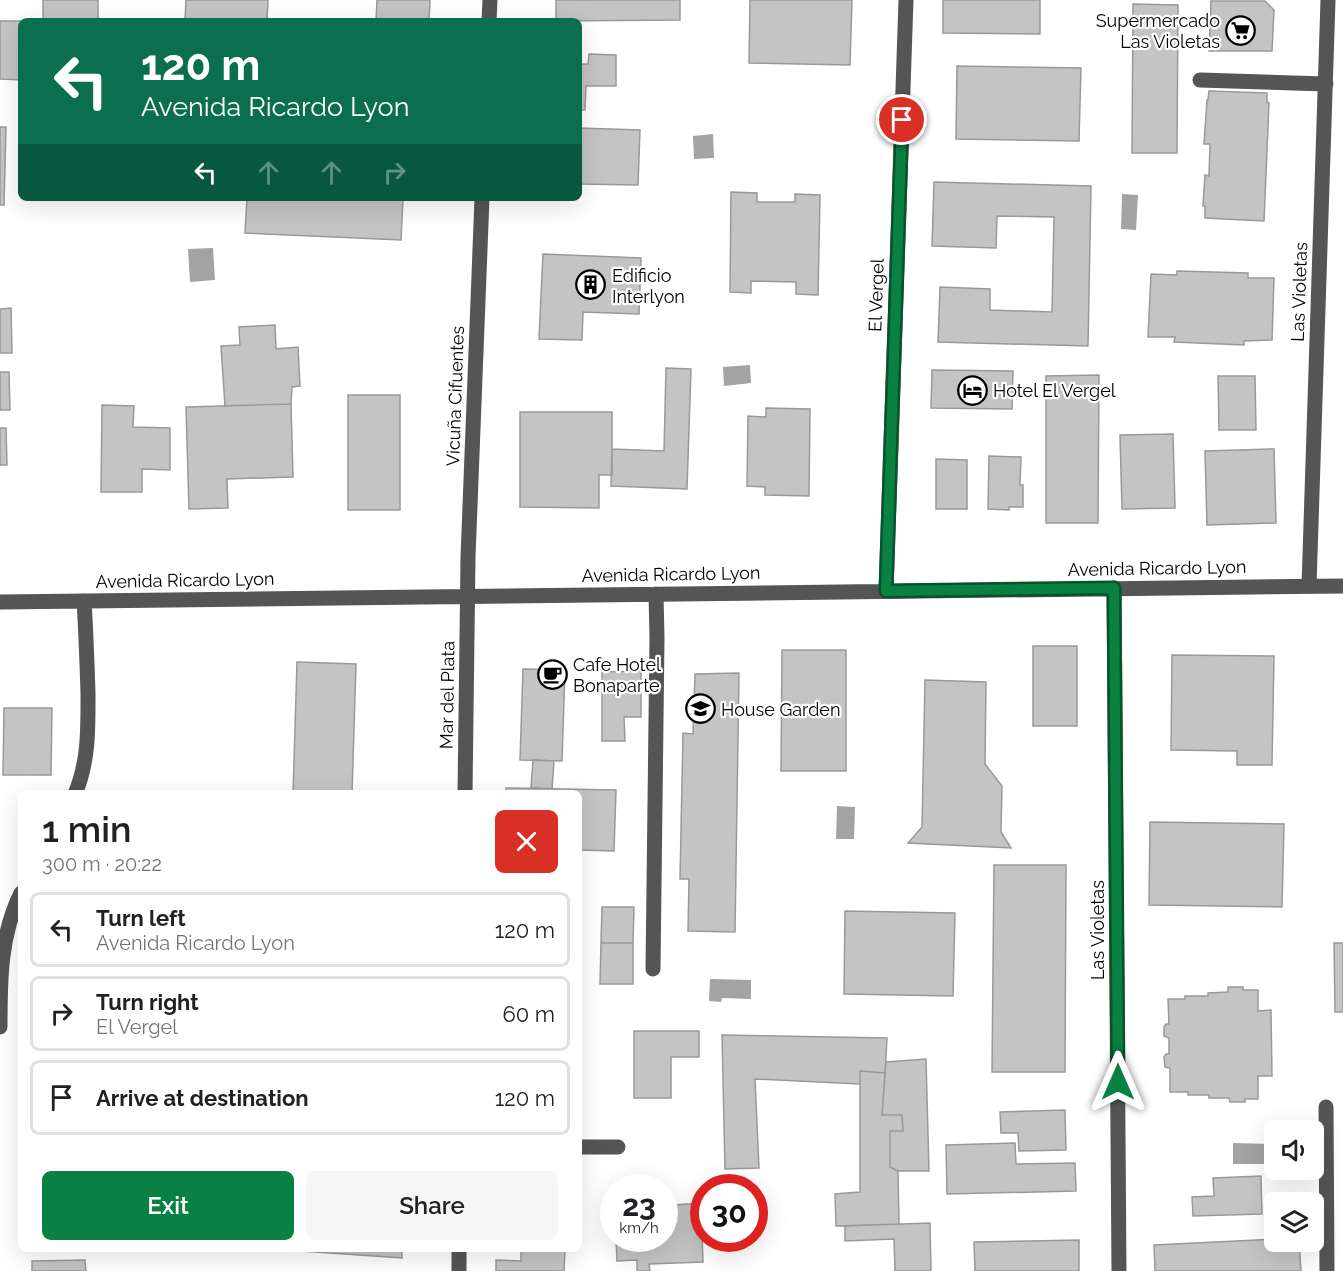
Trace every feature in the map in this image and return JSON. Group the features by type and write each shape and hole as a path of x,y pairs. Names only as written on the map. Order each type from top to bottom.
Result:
{"street":[{"path":"489,18 490,0"},
{"name":"El Vergel","path":"886,591 906,0"},
{"name":"Las Violetas","path":"1309,586 1328,0"},
{"path":"1200,80 1326,84"},
{"name":"Vicuña Cifuentes","path":"468,596 482,201"},
{"name":"Avenida Ricardo Lyon","path":"0,602 1343,586"},
{"name":"Las Violetas","path":"1114,588 1119,1271"},
{"path":"653,969 656,594"},
{"name":"Mar del Plata","path":"465,790 468,596"},
{"path":"77,790 88,742 84,601"},
{"path":"0,1027 0,969 7,927 18,900"},
{"path":"1326,1107 1327,1271"},
{"path":"582,1147 618,1147"},
{"path":"459,1252 459,1271"}],"shaded area":[{"path":"713,134 714,158 694,159 693,136"},
{"path":"1122,194 1138,195 1136,230 1121,229"},
{"path":"213,248 215,280 190,282 188,249"},
{"path":"750,365 751,383 724,386 723,367"},
{"path":"837,806 855,807 854,839 836,839"},
{"path":"710,979 751,980 751,999 722,998 721,1002 709,1001"},
{"path":"1233,1143 1264,1144 1264,1164 1233,1164"}],"building":[{"path":"43,0 98,0 98,18 43,18"},
{"path":"186,0 268,0 267,18 185,18"},
{"path":"377,0 430,0 429,18 376,18"},
{"path":"556,0 680,0 680,20 582,21 582,18 556,18"},
{"path":"750,0 852,0 850,65 749,63"},
{"path":"943,0 1040,0 1040,34 943,33"},
{"name":"Supermercado Las Violetas","path":"1211,1 1265,1 1274,10 1272,51 1209,51"},
{"path":"1133,4 1178,5 1177,153 1132,153"},
{"path":"0,21 18,21 18,80 0,79"},
{"path":"589,54 616,55 616,86 586,86 585,110 582,110 582,64 588,64"},
{"path":"957,66 1081,68 1079,141 956,139"},
{"path":"1209,91 1267,93 1269,103 1264,221 1205,218 1205,206 1203,206 1205,175 1209,176 1210,144 1204,144"},
{"path":"0,127 6,127 4,205 0,205"},
{"path":"582,128 640,130 638,185 582,184"},
{"path":"934,182 1091,186 1088,346 938,342 940,287 990,289 990,310 1052,312 1054,217 997,216 996,248 932,246"},
{"path":"731,192 757,193 757,202 795,202 795,194 820,195 818,295 796,294 796,282 751,281 751,293 730,292"},
{"path":"247,201 403,201 401,240 245,233"},
{"name":"Edificio Interlyon","path":"543,254 641,258 639,314 583,312 582,340 539,339"},
{"path":"1177,271 1248,273 1248,278 1274,278 1272,340 1244,341 1244,345 1174,342 1175,337 1148,337 1151,274 1177,275"},
{"path":"11,308 12,353 0,353 0,309"},
{"path":"275,325 276,349 298,347 300,386 292,387 291,404 225,406 221,346 240,345 239,327"},
{"path":"666,368 691,369 687,489 611,486 612,449 664,451"},
{"name":"Hotel El Vergel","path":"932,370 1013,371 1012,409 931,408"},
{"path":"0,372 9,372 10,410 0,410"},
{"path":"1099,375 1098,523 1046,523 1046,376"},
{"path":"1218,376 1255,376 1256,430 1219,430"},
{"path":"348,395 400,395 400,510 348,510"},
{"path":"291,404 293,477 227,479 228,508 189,509 186,407"},
{"path":"102,405 134,406 133,427 170,428 170,470 142,469 142,492 101,492"},
{"path":"766,408 810,409 809,496 765,495 765,487 747,486 748,416 766,417"},
{"path":"520,412 612,412 612,475 599,475 599,508 520,507"},
{"path":"0,428 6,428 7,465 0,465"},
{"path":"1173,434 1175,508 1122,509 1120,435"},
{"path":"1274,449 1276,523 1207,525 1205,451"},
{"path":"989,456 1021,457 1020,485 1023,485 1023,507 1009,507 1009,510 988,509"},
{"path":"936,459 967,460 967,509 936,509"},
{"path":"1033,646 1077,646 1077,726 1033,726"},
{"path":"782,650 846,650 846,771 781,771"},
{"path":"1172,655 1274,656 1272,765 1237,765 1237,751 1171,750"},
{"path":"297,662 356,664 352,790 293,790"},
{"path":"523,669 565,670 562,761 520,760"},
{"path":"641,671 641,717 624,717 625,741 602,741 602,672"},
{"path":"739,673 735,932 688,931 689,879 680,879 683,733 693,734 695,674"},
{"path":"925,680 986,682 985,764 1002,786 1001,832 1011,848 908,843 922,827"},
{"path":"4,708 52,708 51,775 3,775"},
{"path":"533,760 554,761 552,789 531,788"},
{"path":"506,788 616,790 614,851 582,850 582,790 506,790"},
{"path":"1150,822 1284,824 1282,907 1149,905"},
{"path":"994,865 1066,865 1065,1072 992,1072"},
{"path":"602,907 634,907 633,943 601,943"},
{"path":"845,911 955,913 953,996 844,994"},
{"path":"601,943 633,943 633,984 600,984"},
{"path":"1334,943 1343,943 1343,1012 1335,1012"},
{"path":"1228,987 1258,990 1258,1011 1271,1010 1272,1076 1258,1076 1258,1099 1245,1099 1245,1102 1230,1102 1229,1098 1209,1098 1209,1095 1188,1095 1188,1092 1170,1092 1170,1068 1165,1067 1164,1057 1169,1054 1169,1038 1164,1036 1164,1027 1169,1024 1168,999 1185,999 1185,996 1208,996 1208,993 1228,992"},
{"path":"634,1031 699,1031 699,1057 671,1057 671,1098 634,1098"},
{"path":"722,1035 887,1038 885,1073 860,1071 860,1084 755,1079 759,1168 725,1169"},
{"path":"926,1059 929,1171 898,1171 890,1167 890,1131 903,1131 902,1115 882,1115 886,1062"},
{"path":"860,1071 885,1073 882,1115 902,1115 903,1131 890,1131 890,1167 898,1171 899,1224 836,1226 835,1194 860,1192"},
{"path":"1065,1110 1066,1150 1019,1151 1018,1133 1001,1133 1000,1112"},
{"path":"1015,1143 1016,1164 1075,1163 1076,1191 947,1194 946,1145"},
{"path":"1261,1176 1262,1214 1193,1216 1192,1197 1214,1196 1213,1178"},
{"path":"690,1204 690,1252 703,1252 703,1262 649,1264 650,1271 637,1271 637,1260 617,1261 617,1252 678,1252 678,1205"},
{"path":"930,1223 931,1271 895,1271 894,1239 845,1241 845,1226"},
{"path":"1079,1240 1079,1271 975,1271 974,1242"},
{"path":"1264,1240 1264,1252 1300,1252 1301,1271 1155,1271 1154,1245"},
{"path":"315,1252 402,1252 402,1258"},
{"path":"521,1252 565,1252 564,1271 496,1271 496,1260 521,1261"},
{"path":"85,1260 86,1271 32,1271 32,1261"}],"place":[{"name":"Supermercado Las Violetas","path":"1241,30"},
{"name":"Edificio Interlyon","path":"591,285"},
{"name":"Hotel El Vergel","path":"972,390"},
{"name":"Cafe Hotel Bonaparte","path":"552,674"},
{"name":"House Garden","path":"700,709"}],"route":[{"path":"902,120 886,591 1114,588 1118,1082"}]}
